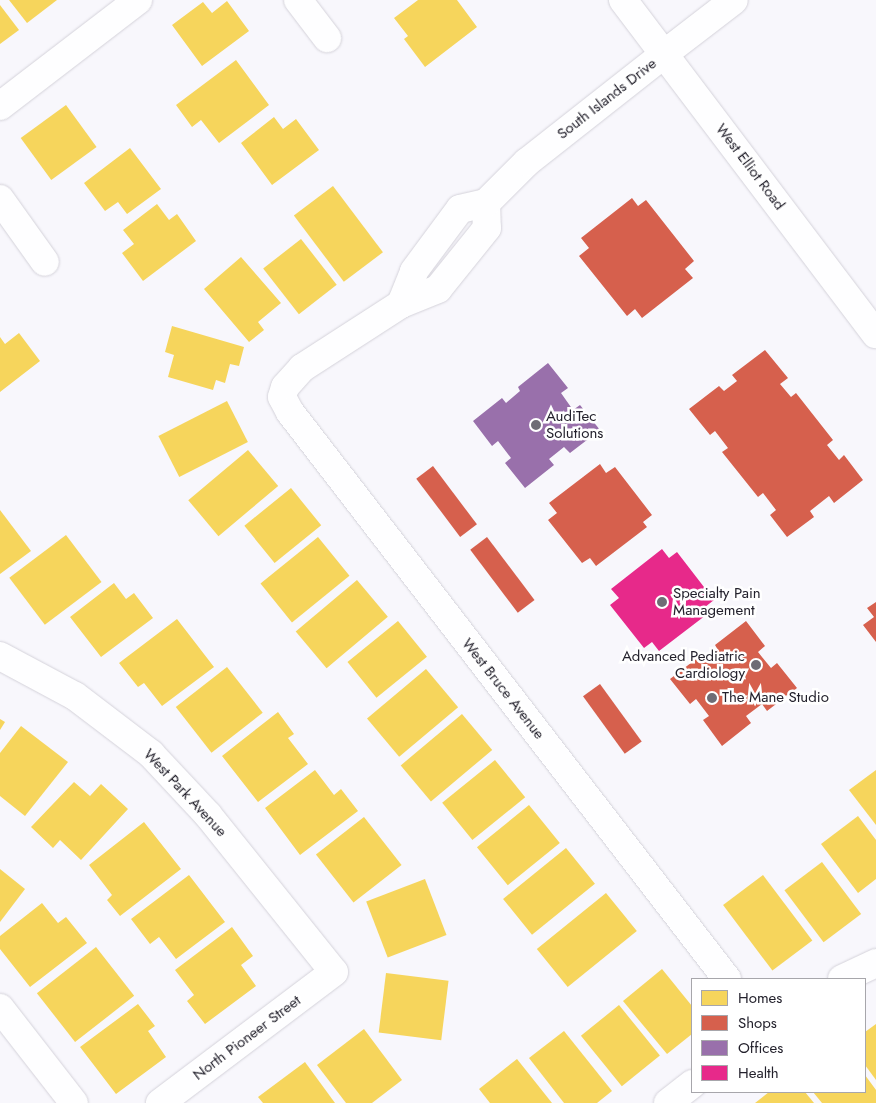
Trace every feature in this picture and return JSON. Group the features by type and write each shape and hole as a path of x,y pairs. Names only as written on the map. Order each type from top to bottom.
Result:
{"street":[{"path":"0,106 138,0"},
{"path":"298,0 327,38"},
{"name":"West Elliot Road","path":"623,0 876,334"},
{"name":"South Islands Drive","path":"486,203 527,162 734,0"},
{"path":"0,199 45,262"},
{"path":"486,203 487,228 451,274 438,288 401,304 414,271 460,209 486,203"},
{"path":"425,256 451,274"},
{"name":"West Bruce Avenue","path":"401,304 302,368 285,387 282,397 726,978"},
{"name":"West Park Avenue","path":"0,656 75,696 151,754 208,815 334,972"},
{"path":"844,978 876,963"},
{"name":"North Pioneer Street","path":"160,1103 334,972"},
{"path":"5,1024 74,1103"},
{"path":"668,1103 691,1085"}],"building: Homes":[{"path":"9,0 57,0 27,23"},
{"path":"418,0 457,0 477,27 425,67 404,39 408,36 394,18"},
{"path":"227,1 249,31 202,66 172,25 203,2 212,13"},
{"path":"0,5 19,30 0,44"},
{"path":"236,60 269,105 219,143 201,120 192,127 176,105"},
{"path":"66,105 97,147 51,180 21,138"},
{"path":"274,117 283,129 296,119 319,150 272,185 241,143"},
{"path":"130,148 161,189 127,214 118,202 105,211 84,183"},
{"path":"333,186 383,252 344,282 294,215"},
{"path":"157,204 169,220 177,214 196,241 143,281 122,253 134,244 123,230"},
{"path":"301,239 337,285 299,314 263,269"},
{"path":"241,257 281,303 258,322 264,330 249,342 204,289"},
{"path":"172,326 244,347 239,366 230,364 225,383 216,380 213,390 168,377 174,355 165,352"},
{"path":"19,333 40,361 0,392 0,337 5,344"},
{"path":"227,401 248,442 179,477 158,436"},
{"path":"248,450 278,486 218,536 188,500"},
{"path":"291,488 321,525 275,563 244,526"},
{"path":"0,510 31,551 0,574"},
{"path":"66,535 102,582 45,625 9,578"},
{"path":"318,537 349,576 292,622 260,584"},
{"path":"357,580 388,617 327,668 296,631"},
{"path":"114,583 126,599 134,593 153,618 101,657 70,617"},
{"path":"177,619 214,667 162,706 144,683 138,687 119,663"},
{"path":"398,621 427,657 376,698 347,662"},
{"path":"227,667 263,713 211,753 176,707"},
{"path":"426,669 458,707 399,757 367,718"},
{"path":"278,712 294,734 288,738 308,764 258,802 222,756"},
{"path":"462,714 492,750 431,801 401,765"},
{"path":"0,719 5,722 0,730"},
{"path":"21,726 68,762 25,816 0,796 0,753"},
{"path":"495,760 525,797 472,840 442,803"},
{"path":"315,770 334,795 341,789 358,811 300,855 265,808"},
{"path":"876,770 876,825 849,790"},
{"path":"74,782 90,796 101,784 128,809 81,860 60,840 53,848 31,827"},
{"path":"529,805 560,843 508,885 477,847"},
{"path":"858,816 876,840 876,879 858,893 821,844"},
{"path":"364,817 402,865 353,903 316,855"},
{"path":"144,822 181,869 120,916 107,900 112,895 89,865"},
{"path":"566,848 595,884 532,935 503,899"},
{"path":"822,862 861,914 824,942 784,890"},
{"path":"0,869 25,889 0,922"},
{"path":"189,875 225,922 176,959 159,937 150,944 131,919"},
{"path":"763,875 812,940 772,971 723,905"},
{"path":"425,879 447,935 388,958 366,902"},
{"path":"606,893 637,931 568,987 537,949"},
{"path":"42,903 58,923 66,917 87,943 30,987 0,949 0,936"},
{"path":"232,927 253,956 241,965 256,986 205,1024 187,1001 194,995 175,970"},
{"path":"96,947 134,996 75,1042 37,993"},
{"path":"662,969 691,1005 691,1035 667,1054 623,1001"},
{"path":"386,973 449,981 441,1040 379,1033"},
{"path":"138,1004 155,1026 148,1031 166,1057 116,1094 80,1047"},
{"path":"619,1005 660,1056 622,1086 581,1036"},
{"path":"876,1024 876,1080 866,1066 866,1031"},
{"path":"364,1029 402,1080 372,1103 346,1103 317,1065"},
{"path":"564,1031 612,1091 597,1103 564,1103 529,1058"},
{"path":"517,1059 552,1103 490,1103 479,1089"},
{"path":"305,1062 335,1103 263,1103 258,1097"},
{"path":"866,1076 876,1090 876,1103 822,1103 814,1093 866,1093"},
{"path":"768,1093 806,1093 814,1103 755,1103"}],"building: Shops":[{"path":"632,198 638,206 646,200 694,261 685,269 693,278 642,318 635,309 627,316 579,256 589,248 581,238"},
{"path":"765,350 788,378 780,384 791,397 796,393 833,440 827,445 839,460 844,455 863,480 834,503 829,496 810,511 814,517 787,537 770,515 776,510 763,493 758,497 722,452 728,448 715,431 710,435 689,409 719,386 724,391 737,381 732,375"},
{"path":"600,464 606,473 615,467 652,515 643,522 647,527 596,566 590,558 582,563 548,520 557,513 549,503"},
{"path":"433,466 477,524 460,537 416,479"},
{"path":"487,537 535,600 518,613 470,550"},
{"path":"876,602 876,642 863,625 874,617 867,608"},
{"path":"746,621 765,646 758,652 771,668 777,663 797,688 767,711 762,704 746,716 751,723 722,746 703,720 709,716 696,699 690,704 670,679 700,656 704,661 718,650 715,645"},
{"path":"600,684 642,741 625,754 583,696"}],"building: Offices":[{"name":"AudiTec Solutions","path":"548,363 568,388 561,393 573,410 580,405 600,430 570,453 564,447 549,459 554,465 525,488 505,463 511,458 498,441 492,446 473,421 502,398 506,403 520,391 518,387"}],"building: Health":[{"name":"Specialty Pain Management","path":"662,549 669,558 677,552 714,600 705,607 710,612 659,651 652,642 644,648 610,605 619,598 611,589"}],"place":[{"name":"AudiTec Solutions","path":"536,425"},
{"name":"Specialty Pain Management","path":"662,602"},
{"name":"Advanced Pediatric Cardiology","path":"756,665"},
{"name":"The Mane Studio","path":"712,698"}]}
